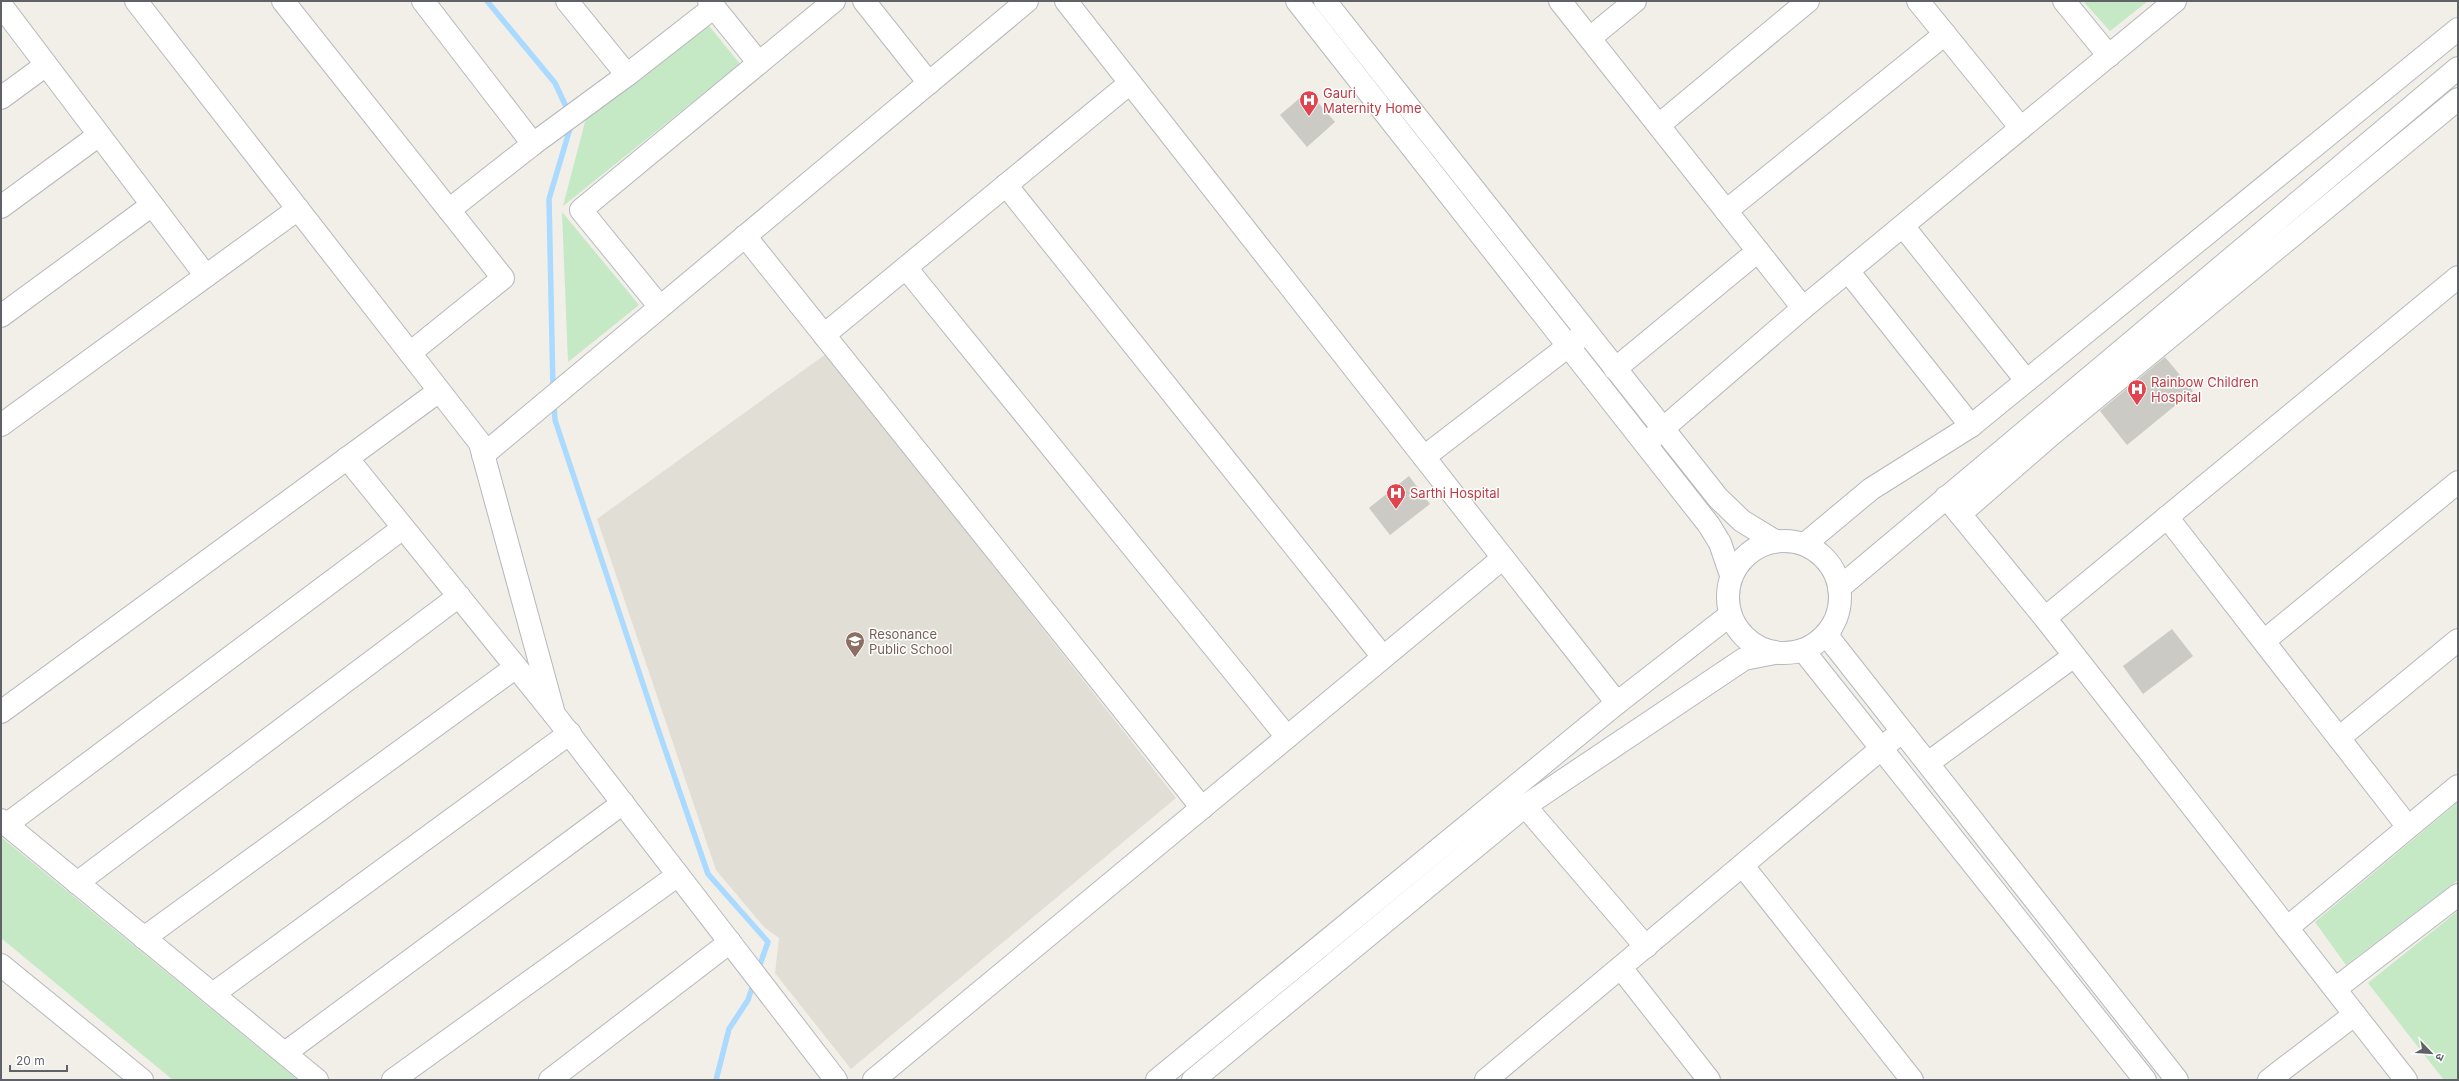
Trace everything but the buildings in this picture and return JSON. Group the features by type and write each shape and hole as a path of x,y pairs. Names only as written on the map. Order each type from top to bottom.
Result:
{"street":[{"path":"136,1 480,443 554,714"},
{"path":"283,1 503,278 410,353"},
{"path":"423,1 533,144"},
{"path":"567,1 627,75"},
{"path":"660,307 581,210 834,1"},
{"path":"864,1 929,83"},
{"path":"483,455 1027,1"},
{"path":"1066,1 1617,703"},
{"path":"1297,1 1709,525 1720,543 1731,575"},
{"path":"1325,1 1662,429 1732,513 1775,541"},
{"path":"1560,1 1803,308"},
{"path":"1590,38 1635,1"},
{"path":"1659,125 1808,1"},
{"path":"1918,1 2021,128"},
{"path":"2064,1 2109,56"},
{"path":"1645,444 1803,308 2175,1"},
{"path":"449,210 533,144 627,75 711,4 759,63"},
{"path":"1,6 206,276"},
{"path":"1805,544 1872,489 1971,426 2025,379 2458,28"},
{"path":"1726,210 1945,34"},
{"path":"1,98 46,65"},
{"path":"1953,506 2458,68"},
{"path":"824,335 1130,83"},
{"path":"1839,588 2052,434 2458,99"},
{"path":"1,207 99,135"},
{"path":"1006,185 1383,657"},
{"path":"1,316 152,205"},
{"path":"1,426 298,209"},
{"path":"1903,226 2025,379"},
{"path":"745,236 1202,808"},
{"path":"1615,369 1758,251"},
{"path":"906,268 1287,737"},
{"path":"1848,271 1971,426"},
{"path":"2045,618 2458,277"},
{"path":"1424,458 1586,333"},
{"path":"1,712 439,391"},
{"path":"347,458 570,734 836,1080"},
{"path":"2264,642 2458,482"},
{"path":"1953,506 2045,618 2406,1080"},
{"path":"2167,517 2408,827"},
{"path":"317,1080 4,822 404,528"},
{"path":"1775,653 1756,647 1739,632 1730,615 1727,595 1731,575 1741,560 1757,547 1775,541 1805,544 1828,561 1837,578 1839,588 1839,610 1828,637 2177,1080"},
{"path":"874,1080 1503,558"},
{"path":"77,883 459,596"},
{"path":"1157,1080 1617,703 1730,615"},
{"path":"1193,1080 1525,806 1744,659 1775,653 1797,652 1803,650 1815,644 1831,628"},
{"path":"2339,738 2458,640"},
{"path":"1803,650 1883,748 2145,1080"},
{"path":"1928,763 2074,656"},
{"path":"144,938 516,667"},
{"path":"1486,1080 1744,866 1903,731"},
{"path":"213,994 570,734"},
{"path":"2287,928 2458,786"},
{"path":"285,1054 623,803"},
{"path":"1525,806 1646,947"},
{"path":"1744,866 1912,1080"},
{"path":"394,1080 678,875"},
{"path":"2335,989 2458,895"},
{"path":"550,1080 730,942"},
{"path":"1621,968 1708,1080"},
{"path":"5,975 142,1080"},
{"path":"2269,1080 2354,1014"}],"shaded area":[{"name":"Resonance Public School","path":"826,354 1176,798 851,1069 775,973 779,938 764,927 716,870 597,519"}],"green space":[{"path":"2083,1 2148,1 2110,31"},
{"path":"705,21 740,64 563,206 586,118"},
{"path":"562,212 639,305 568,362"},
{"path":"2458,802 2458,880 2346,965 2315,922"},
{"path":"1,837 298,1080 173,1080 1,938"},
{"path":"2458,911 2458,1080 2444,1080 2368,983"}],"waterway":[{"path":"487,1 555,83 569,113"},
{"path":"553,389 549,199 571,125"},
{"path":"554,404 555,420 708,874 768,942 758,970"},
{"path":"716,1080 729,1029 748,1000 754,982"}],"place":[{"name":"Gauri Maternity Home","path":"1309,117"},
{"name":"Rainbow Children Hospital","path":"2137,406"},
{"name":"Sarthi Hospital","path":"1396,510"},
{"name":"Resonance Public School","path":"855,658"}]}
